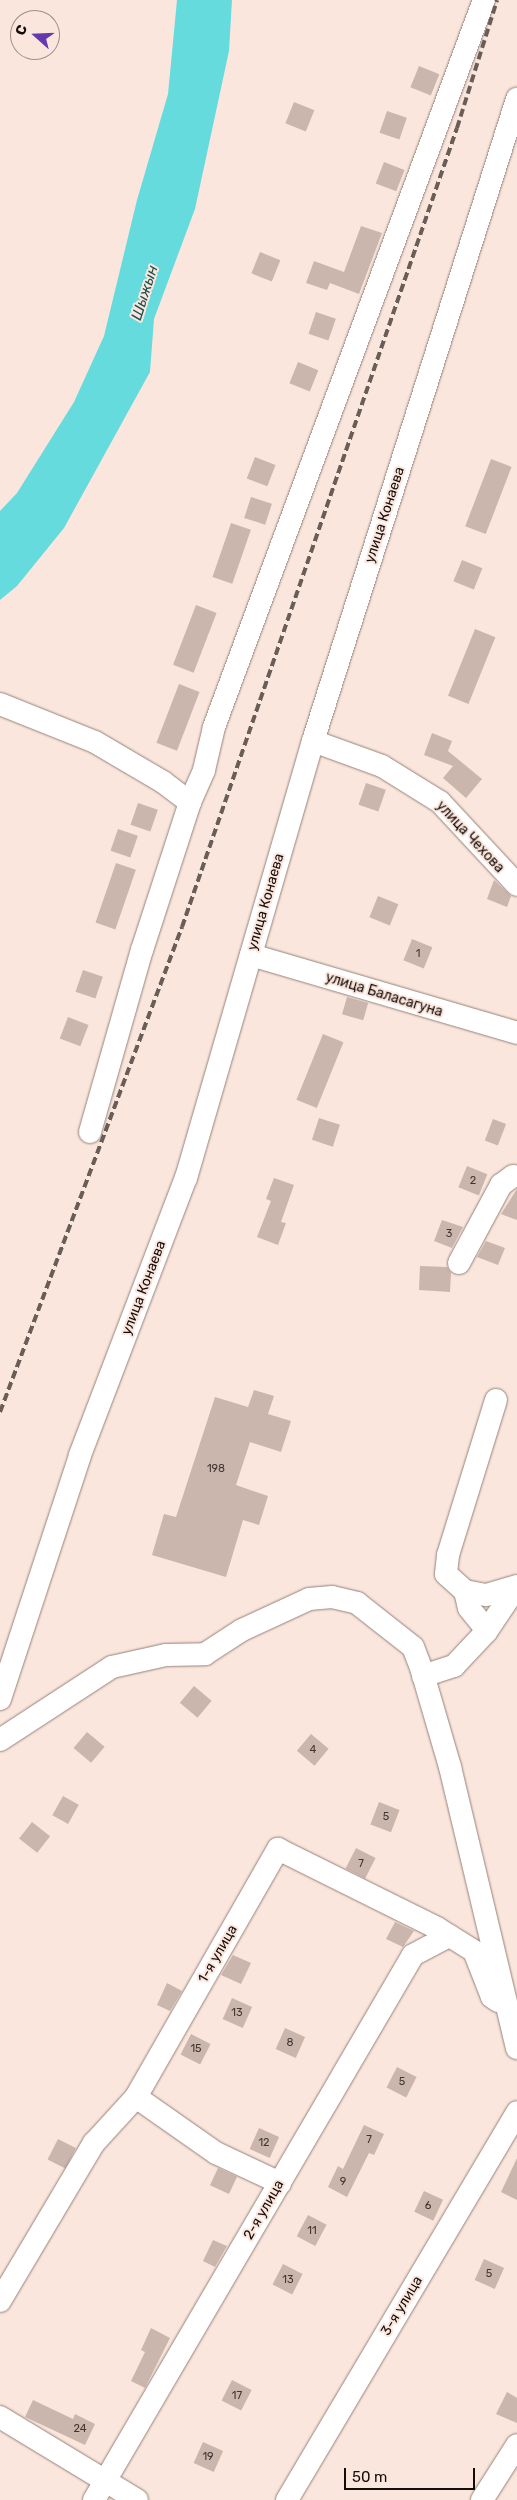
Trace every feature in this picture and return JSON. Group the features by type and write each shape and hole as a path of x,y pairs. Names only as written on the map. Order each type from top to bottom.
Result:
{"street":[{"path":"90,1132 142,950 190,802 204,770 214,727 484,0"},
{"name":"улица Конаева","path":"0,1699 80,1455 186,1178 313,741 517,99"},
{"path":"0,704 95,742 190,802"},
{"name":"улица Чехова","path":"313,741 382,766 440,802 517,885"},
{"name":"улица Баласагуна","path":"251,955 517,1033"},
{"path":"459,1263 501,1185 516,1171"},
{"path":"496,1400 448,1556 446,1574 465,1592 486,1595 517,1586"},
{"path":"424,1676 454,1666 487,1630 517,1586"},
{"path":"465,1592 468,1608 487,1630"},
{"path":"0,1740 112,1667 166,1655 205,1654 242,1630 309,1599 332,1597 358,1603 413,1646 424,1676 450,1767 517,2048"},
{"name":"1-я улица","path":"0,2301 94,2143 136,2097 278,1848 449,1936 474,1952 492,1996 507,2007"},
{"name":"2-я улица","path":"94,2500 413,1955 449,1936"},
{"path":"136,2097 216,2153 280,2183"},
{"name":"3-я улица","path":"287,2500 517,2112"},
{"path":"0,2417 137,2500"},
{"path":"482,2500 517,2445"}],"water":[{"name":"Шыжын","path":"177,0 232,0 229,51 195,209 154,319 150,372 64,528 17,586 0,600 0,511 17,493 74,402 104,336 137,200 168,94"}],"building":[{"path":"419,66 439,74 431,96 410,87"},
{"path":"294,102 314,110 306,132 285,123"},
{"path":"387,111 407,118 399,140 380,133"},
{"path":"384,162 405,170 396,191 376,183"},
{"path":"361,226 382,233 359,294 330,283 327,290 306,283 314,261 344,272"},
{"path":"260,252 280,260 272,282 251,273"},
{"path":"316,312 336,319 328,341 309,334"},
{"path":"298,362 318,370 310,392 289,383"},
{"path":"255,457 276,465 267,486 247,478"},
{"path":"491,459 512,467 486,534 465,526"},
{"path":"251,497 272,504 265,525 244,518"},
{"path":"231,523 251,530 232,584 212,577"},
{"path":"462,560 482,568 474,590 453,581"},
{"path":"196,605 217,613 194,673 173,665"},
{"path":"475,629 495,637 468,704 448,696"},
{"path":"179,684 200,692 177,751 156,743"},
{"path":"432,733 452,741 448,751 482,779 466,798 443,778 453,766 424,755"},
{"path":"366,783 386,790 378,812 359,805"},
{"path":"138,803 158,810 150,832 131,825"},
{"path":"118,829 138,836 130,858 111,851"},
{"path":"116,863 136,870 115,929 95,923"},
{"path":"494,880 511,896 507,907 487,899"},
{"path":"378,896 398,904 390,926 369,917"},
{"path":"412,939 432,947 424,969 403,960"},
{"path":"83,970 103,977 95,999 76,992"},
{"path":"347,997 368,1003 363,1020 342,1014"},
{"path":"68,1017 89,1025 80,1046 60,1038"},
{"path":"323,1034 343,1042 317,1108 296,1100"},
{"path":"319,1118 340,1125 333,1147 312,1140"},
{"path":"493,1119 506,1124 498,1145 485,1140"},
{"path":"467,1166 487,1174 479,1196 458,1187"},
{"path":"274,1178 294,1185 281,1222 286,1223 278,1245 257,1237 271,1201 266,1199"},
{"path":"517,1189 517,1220 501,1214"},
{"path":"442,1220 463,1227 452,1248 434,1241"},
{"path":"486,1241 505,1248 498,1265 477,1257"},
{"path":"420,1266 447,1267 451,1273 450,1292 419,1290"},
{"path":"254,1390 274,1396 268,1414 291,1421 281,1452 250,1442 236,1485 268,1496 259,1525 243,1520 226,1577 152,1555 164,1514 176,1517 215,1397 248,1407"},
{"path":"194,1686 212,1701 197,1718 180,1703"},
{"path":"87,1732 105,1747 91,1763 74,1748"},
{"path":"311,1734 329,1749 314,1766 297,1751"},
{"path":"63,1796 79,1805 68,1824 52,1815"},
{"path":"379,1802 400,1810 391,1832 370,1824"},
{"path":"32,1822 50,1836 37,1853 19,1839"},
{"path":"356,1848 376,1858 365,1878 346,1868"},
{"path":"395,1922 414,1931 403,1947 386,1939"},
{"path":"233,1955 251,1963 241,1984 221,1975"},
{"path":"167,1983 182,1991 170,2011 157,2005"},
{"path":"232,1998 252,2007 243,2028 223,2019"},
{"path":"285,2028 305,2037 296,2058 276,2049"},
{"path":"191,2034 211,2044 200,2064 181,2054"},
{"path":"397,2067 417,2077 406,2097 387,2087"},
{"path":"364,2125 384,2134 374,2155 369,2153 347,2197 328,2187 338,2166 343,2169"},
{"path":"259,2128 279,2137 270,2158 250,2149"},
{"path":"58,2139 76,2148 65,2169 48,2159"},
{"path":"517,2158 517,2200 501,2192"},
{"path":"218,2168 237,2177 229,2194 210,2185"},
{"path":"424,2191 443,2200 433,2221 414,2212"},
{"path":"308,2215 327,2225 315,2246 297,2236"},
{"path":"213,2240 227,2246 215,2267 203,2261"},
{"path":"484,2259 504,2268 495,2289 475,2280"},
{"path":"283,2264 303,2274 292,2294 273,2284"},
{"path":"151,2328 170,2338 145,2388 131,2381 145,2352 141,2350"},
{"path":"232,2380 252,2390 241,2410 222,2400"},
{"path":"507,2392 517,2398 517,2423 496,2414"},
{"path":"33,2400 73,2419 75,2414 95,2424 85,2445 25,2417"},
{"path":"203,2442 223,2451 214,2472 194,2463"}],"railway":[{"path":"0,1412 182,927 457,128 497,0"}]}
